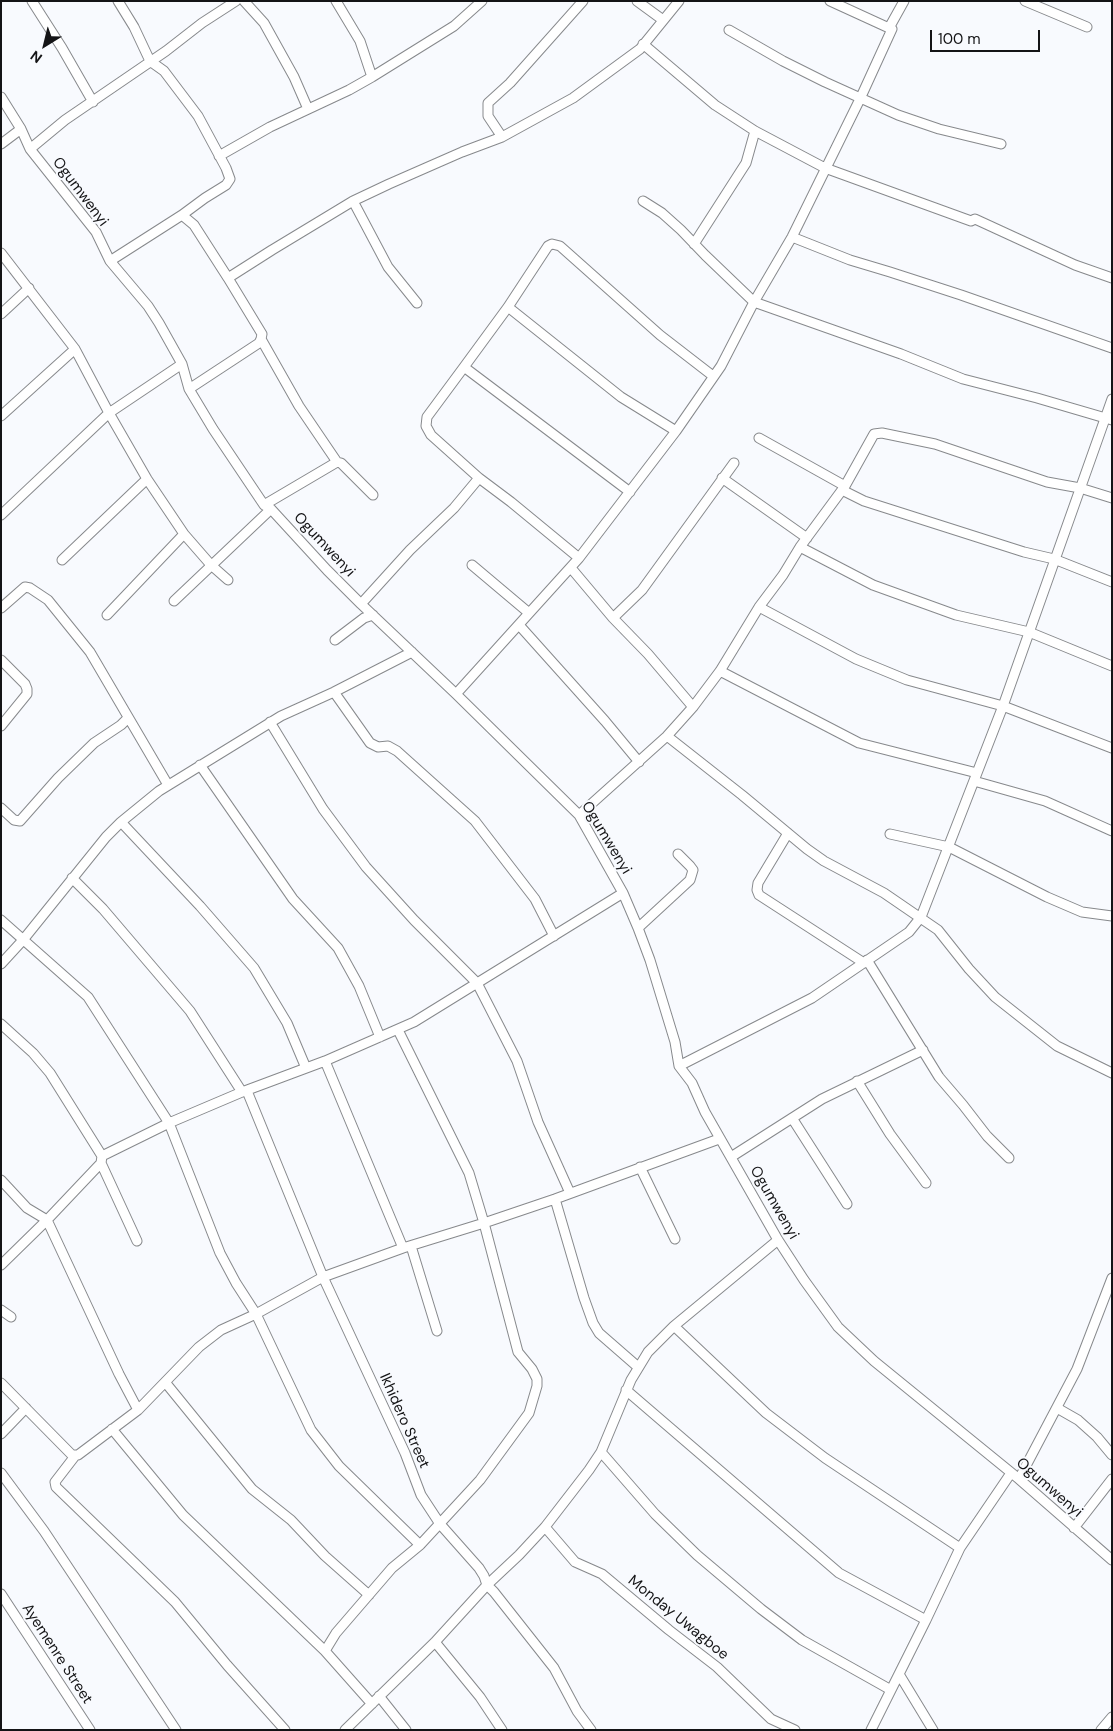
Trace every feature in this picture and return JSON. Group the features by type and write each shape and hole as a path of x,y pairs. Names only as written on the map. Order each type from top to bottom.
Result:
{"street":[{"path":"32,1 93,102"},
{"path":"110,261 226,185 230,178 198,116 164,71 150,61 134,27 118,1"},
{"path":"30,149 65,120 236,1"},
{"path":"244,1 264,23 294,76 308,109"},
{"path":"336,1 360,42 372,77"},
{"path":"219,156 270,127 372,77 454,26 482,1"},
{"path":"502,137 488,116 488,103 510,83 583,1"},
{"path":"637,1 664,20"},
{"path":"228,278 354,201 462,152 502,137 573,98 640,49 679,1"},
{"path":"456,694 571,568 676,431 721,366 754,302 792,237 892,29 830,1"},
{"path":"889,28 904,1"},
{"path":"1026,1 1087,27"},
{"path":"728,30 783,61 898,116 939,129 1001,144"},
{"path":"644,44 716,105 755,131 825,168 971,222 976,219 1074,265 1112,278"},
{"name":"Ogumwenyi","path":"1,97 22,129 30,149 96,232 110,261 148,306 182,364 189,388 213,429 268,507 361,604 579,815 623,893 638,928 650,960 675,1042 679,1066 692,1083 719,1138 778,1240 838,1327 874,1361 1019,1479 1112,1560"},
{"path":"1,144 22,129"},
{"path":"694,244 746,163 755,131"},
{"path":"354,201 388,267 417,303"},
{"path":"644,201 662,213 681,230 754,302 901,354 963,379 1108,419"},
{"path":"182,215 194,226 228,278 262,334 262,339 299,406 337,462 341,463 373,495"},
{"path":"792,237 850,260 961,295 1112,348"},
{"path":"579,558 479,478 431,435 426,426 427,417 508,306 548,246 552,244 560,246 660,335 713,376"},
{"path":"1,253 75,349 146,479 184,534 228,580"},
{"path":"1,314 29,288"},
{"path":"508,306 621,397 676,431"},
{"path":"189,388 259,343 262,339"},
{"path":"1,416 75,349"},
{"path":"1,515 109,413 182,364"},
{"path":"464,367 630,492"},
{"path":"679,1066 812,998 909,932 921,918 1003,706 1054,559 1108,419 1112,399"},
{"path":"579,815 667,736 693,707 720,671 759,607 783,576 800,547 844,488 874,434 882,433 935,444 1046,482 1080,488 1112,498"},
{"path":"759,438 874,504 1024,552 1054,559 1112,582"},
{"path":"174,601 268,507 337,462"},
{"path":"613,618 642,590 734,463"},
{"path":"361,604 410,550 454,508 479,478"},
{"path":"722,478 807,538"},
{"path":"62,560 146,479"},
{"path":"107,615 184,534"},
{"path":"800,547 873,585 956,615 1029,632 1112,666"},
{"path":"472,565 529,613"},
{"path":"571,568 693,707"},
{"path":"1,608 25,588 30,588 48,600 90,652 168,785"},
{"path":"759,607 856,659 907,680 1003,706 1112,748"},
{"path":"335,640 364,618 373,614"},
{"path":"519,625 639,762"},
{"path":"1,964 23,940 93,852 121,822 168,785 281,716 334,692 412,652"},
{"path":"1,660 25,684 27,690 27,694 1,726"},
{"path":"720,671 859,743 976,777 1045,801 1112,831"},
{"path":"334,692 370,743 378,747 388,746 397,751 475,821 535,899 554,936"},
{"path":"1,808 14,820 20,821 58,778 94,743 128,718"},
{"path":"270,722 323,810 366,866 414,920 477,983 516,1061 538,1122 570,1193"},
{"path":"667,736 807,849 884,893 938,930 969,970 1004,1006 1057,1046 1112,1073"},
{"path":"200,765 293,899 338,948 359,986 380,1037"},
{"path":"121,822 200,906 254,968 287,1023 306,1068"},
{"path":"788,833 758,883 757,890 759,895 865,961 924,1050 939,1077 987,1136 1009,1158"},
{"path":"890,834 949,846 1047,897 1082,912 1112,916"},
{"path":"638,928 690,880 693,870 678,854"},
{"name":"Ikhidero Street","path":"72,878 103,908 190,1011 245,1091 323,1277 405,1453 421,1494 440,1524 479,1568 487,1585 554,1668 577,1711 591,1730"},
{"path":"1,1265 47,1220 101,1160 169,1123 398,1030 430,1013 623,893"},
{"path":"1,920 88,997 169,1123 220,1253 256,1314 311,1430 338,1466 420,1545"},
{"path":"1,1024 34,1053 50,1073 101,1160 137,1241"},
{"path":"325,1651 336,1633 392,1568 420,1545 480,1480 528,1413 537,1386 537,1379 532,1369 518,1352 469,1173 398,1030"},
{"path":"730,1157 822,1099 924,1050"},
{"path":"325,1061 407,1247 438,1331"},
{"path":"857,1082 890,1134 926,1184"},
{"path":"792,1118 848,1204"},
{"path":"285,1730 226,1665 175,1602 56,1486 55,1482 75,1456 138,1410 199,1348 221,1330 256,1314 323,1277 407,1247 555,1199 719,1138"},
{"path":"640,1167 675,1239"},
{"path":"1,1180 27,1208 47,1220 119,1374 138,1410"},
{"path":"555,1199 589,1314 599,1333 638,1368"},
{"path":"345,1730 435,1642 487,1585 545,1527 589,1470 600,1452 626,1390 648,1352 674,1326 778,1240"},
{"path":"1019,1479 1077,1369 1112,1278"},
{"path":"1,1310 11,1317"},
{"path":"674,1326 766,1413 825,1458 960,1548"},
{"path":"164,1382 252,1489 291,1520 325,1556 369,1595"},
{"path":"1,1383 75,1456"},
{"path":"626,1390 839,1573 926,1620"},
{"path":"1,1434 26,1408"},
{"path":"1057,1408 1078,1420 1097,1437 1112,1455"},
{"path":"112,1429 183,1514 325,1651 372,1704"},
{"path":"600,1452 654,1514 760,1610 802,1640 891,1690"},
{"path":"1,1473 44,1531 176,1730"},
{"path":"871,1730 960,1548 1011,1473"},
{"path":"1074,1528 1112,1479"},
{"name":"Monday Uwagboe","path":"545,1527 575,1562 602,1574 717,1667 771,1719 785,1728 795,1730"},
{"name":"Ayemenre Street","path":"1,1594 90,1730"},
{"path":"435,1642 480,1697 502,1730"},
{"path":"899,1674 933,1730"},
{"path":"379,1696 406,1730"},
{"path":"1101,1730 1112,1717"}]}
